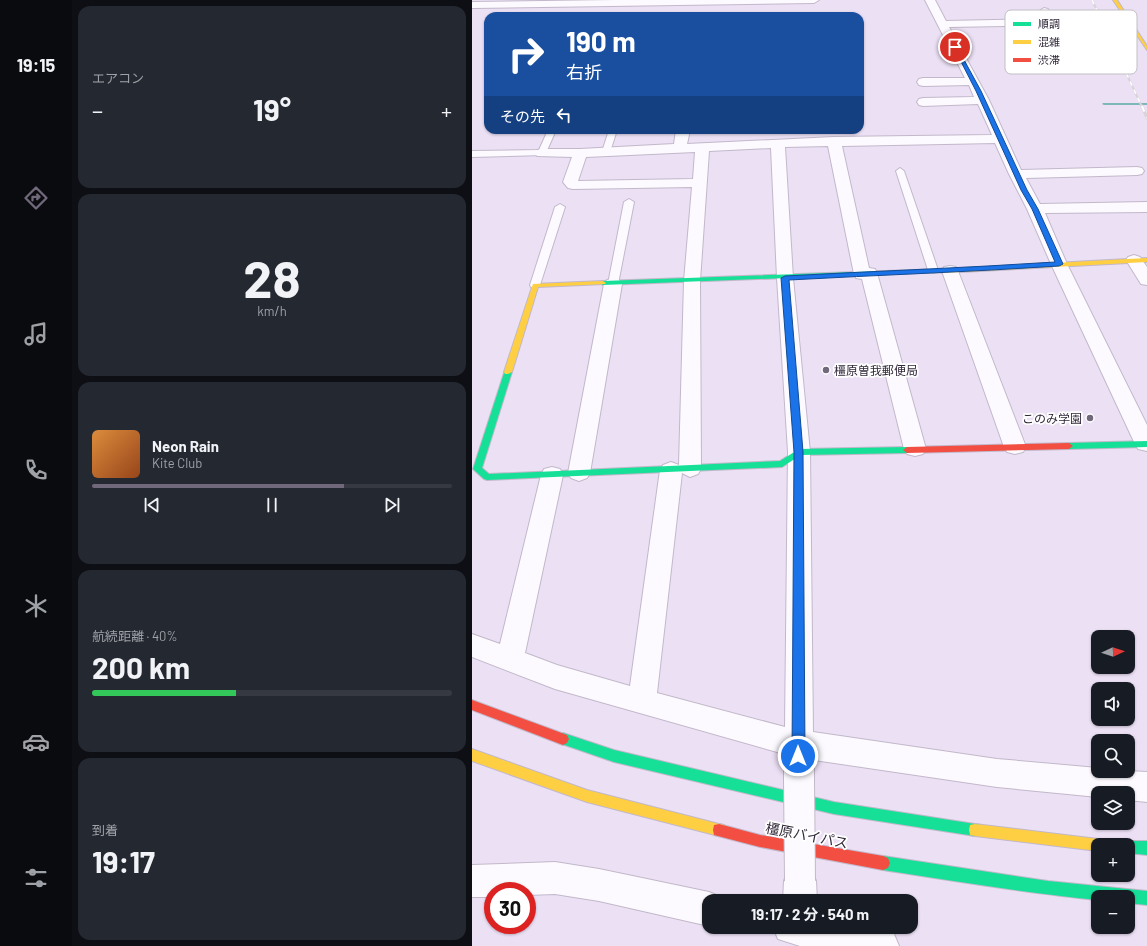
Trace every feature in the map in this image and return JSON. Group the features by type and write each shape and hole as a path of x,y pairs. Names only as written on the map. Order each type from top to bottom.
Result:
{"main road":[{"path":"1115,0 1122,10"},
{"path":"1137,34 1147,49"},
{"path":"1141,260 785,278 536,286 477,469 486,477 552,475 782,464 799,452 1146,444"},
{"path":"472,705 528,727 614,756 834,808 994,833 1091,845"},
{"name":"橿原バイパス","path":"472,755 587,796 760,841 999,882 1104,895 1147,898"},
{"path":"1135,847 1147,848"}],"street":[{"path":"472,5 594,2 814,0"},
{"path":"930,0 983,100 1016,174 1035,209 1059,264 1146,444"},
{"path":"937,13 951,12"},
{"path":"943,24 1005,23"},
{"path":"923,82 973,81"},
{"path":"923,102 983,100"},
{"path":"680,148 682,134"},
{"path":"542,153 580,153 778,144 809,136 834,141 852,136 1000,139"},
{"path":"834,141 866,273 915,449"},
{"path":"778,144 785,278 799,452 798,894"},
{"path":"642,702 680,469 702,148"},
{"path":"580,153 570,182 573,185 700,183"},
{"path":"1016,174 1137,171"},
{"path":"1035,209 1147,207"},
{"path":"1141,260 1147,280"},
{"path":"941,271 1015,447"},
{"path":"580,473 613,284"},
{"path":"510,659 552,475"},
{"path":"472,645 555,677 798,744 997,773 1147,787"},
{"path":"472,881 555,878 599,885 702,907"},
{"path":"845,934 882,946"}],"lane":[{"path":"472,154 542,153 550,134"},
{"path":"606,152 612,134"},
{"path":"900,171 941,271"},
{"path":"613,284 629,202"},
{"path":"536,286 560,207"}],"waterway":[{"path":"1104,104 1147,104"}],"railway":[{"path":"1092,0 1097,10"},
{"path":"1127,74 1142,107"},
{"path":"1142,106 1147,118"}],"traffic: fast":[{"path":"603,283 942,271"},
{"path":"508,372 477,469 487,477 782,464 799,452 907,450"},
{"path":"1069,446 1147,444"},
{"path":"563,739 614,756 834,808 975,830"},
{"path":"1135,847 1147,848"},
{"path":"883,863 1048,888 1147,898"}],"traffic: slow":[{"path":"1115,0 1122,10"},
{"path":"1137,34 1147,49"},
{"path":"942,271 1147,260"},
{"path":"508,372 535,285 603,283"},
{"path":"472,755 587,796 719,830"},
{"path":"975,830 1091,844"}],"traffic: jam":[{"path":"907,450 1069,446"},
{"path":"472,705 563,739"},
{"path":"719,830 760,841 883,863"}],"place":[{"name":"橿原曽我郵便局","path":"826,370"},
{"name":"このみ学園","path":"1090,418"}],"route":[{"path":"798,756 799,452 785,278 933,270 950,271 1059,264 1035,209 1024,190 978,91 955,47"}]}
